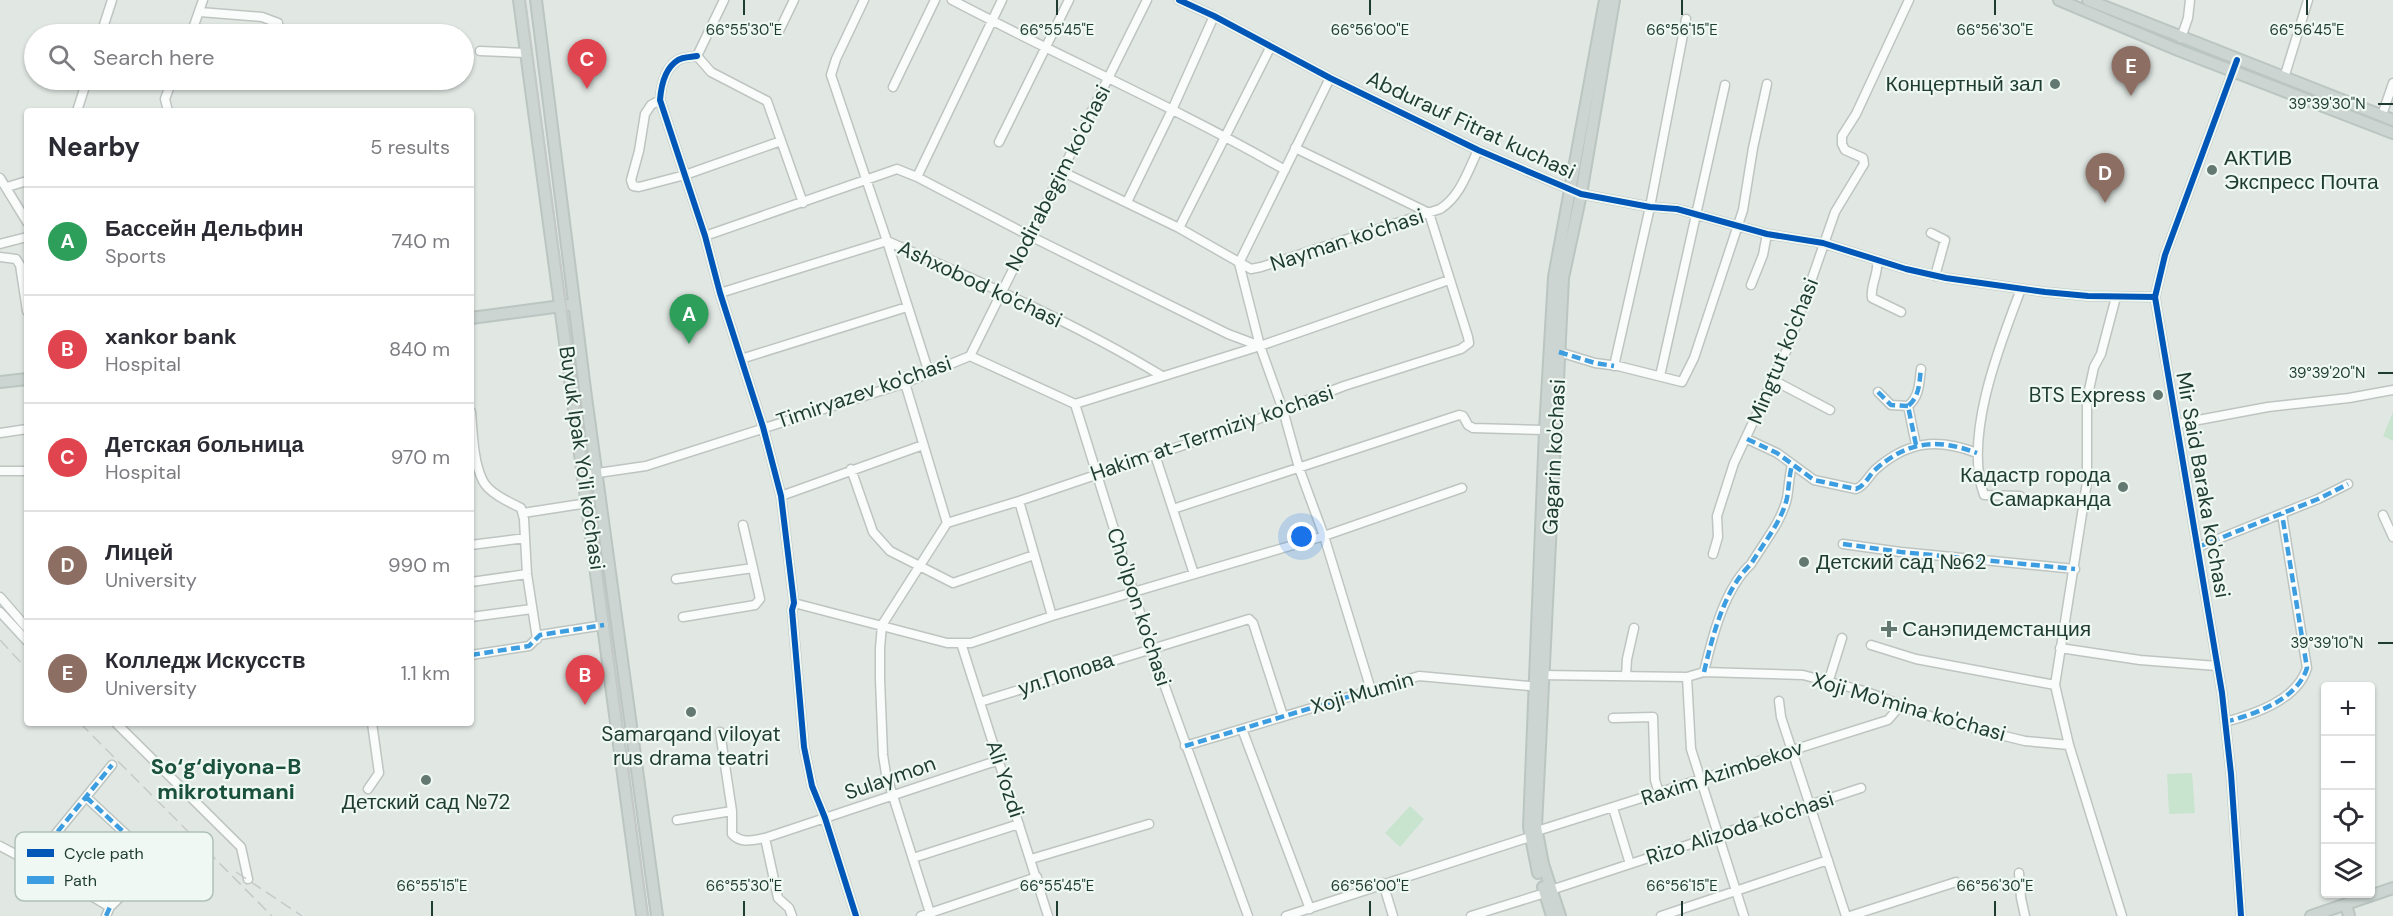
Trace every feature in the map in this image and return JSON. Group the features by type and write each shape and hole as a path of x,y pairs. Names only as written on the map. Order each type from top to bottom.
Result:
{"main road":[{"name":"Buyuk Ipak Yo'li ko'chasi","path":"519,0 562,305 642,916"},
{"name":"Buyuk Ipak Yo'li ko'chasi","path":"536,0 596,474 657,916"},
{"path":"2059,0 2393,134"},
{"path":"2088,0 2393,120"},
{"name":"Gagarin ko'chasi","path":"1539,675 1545,430 1554,277 1609,1"},
{"name":"Gagarin ko'chasi","path":"1552,916 1543,864 1533,834 1538,687 1563,278 1581,194 1609,1"},
{"path":"474,318 574,304"},
{"path":"0,382 24,379"},
{"path":"2311,916 2393,888"},
{"name":"Gagarin ko'chasi","path":"1548,892 1560,916"},
{"path":"2346,904 2349,916"}],"street":[{"path":"104,24 112,0"},
{"path":"195,24 203,0"},
{"path":"697,56 724,0"},
{"path":"779,32 794,0"},
{"path":"864,0 836,59 831,75 929,373"},
{"path":"893,87 935,0"},
{"path":"952,0 1044,48 1225,136 1285,170"},
{"path":"917,177 1002,0"},
{"path":"999,142 1069,0"},
{"name":"Nodirabegim ko'chasi","path":"970,356 1028,235 1147,0"},
{"name":"Abdurauf Fitrat kuchasi","path":"1179,0 1214,16 1330,78 1478,150 1581,194 1650,207 1677,209 1767,234 1823,243 1935,276 2021,289 2116,297 2155,297"},
{"name":"Mingtut ko'chasi","path":"1713,554 1718,537 1717,516 1734,463 1747,439 1800,315 1835,213 1864,164 1863,158 1845,150 1842,136 1856,114 1909,0"},
{"path":"2181,38 2188,18 2190,0"},
{"path":"2284,78 2308,0"},
{"path":"200,12 261,17 278,23"},
{"path":"1127,202 1173,110 1214,16"},
{"path":"1614,366 1650,207 1686,19"},
{"path":"1179,228 1270,46"},
{"path":"480,51 526,53"},
{"path":"697,56 678,60 667,73 661,88 660,100 705,236 720,293 763,427 781,496 795,603 792,610 804,747 812,786 825,818 856,916"},
{"path":"697,56 711,72 767,101 804,203"},
{"name":"Mir Said Baraka ko'chasi","path":"2237,60 2165,255 2155,297 2225,722 2232,774 2241,916"},
{"path":"1330,78 1239,263 1260,346 1283,410 1299,468 1324,536 1371,690"},
{"path":"2382,116 2393,83"},
{"path":"1559,352 1595,363 1682,382 1694,358 1738,227 1767,84"},
{"path":"1660,376 1725,85"},
{"path":"78,108 84,90"},
{"path":"167,108 165,99 168,90"},
{"path":"660,100 651,105 645,114 639,151 631,180 633,186 639,187 685,175 781,141"},
{"path":"970,356 1075,404 1260,346 1449,280 1429,213 1295,148"},
{"name":"Nayman ko'chasi","path":"1061,171 1179,228 1251,269 1429,213 1450,203 1478,150"},
{"path":"705,236 897,169 1228,333 1260,346"},
{"path":"0,178 24,217"},
{"path":"7,187 24,182"},
{"path":"1930,233 1945,240 1935,276"},
{"path":"1751,285 1763,255 1767,234"},
{"path":"0,244 24,238"},
{"name":"Ashxobod ko'chasi","path":"720,293 887,241 1001,290 1127,355 1162,376"},
{"path":"0,257 16,260 20,265 24,291"},
{"path":"1877,260 1878,271 1871,293 1872,298 1901,312"},
{"name":"Hakim at-Termiziy ko'chasi","path":"947,524 1461,349 1469,343 1468,337 1449,280"},
{"path":"2020,496 1984,495 1977,443 1995,362 2021,289"},
{"path":"2116,297 2101,354 2094,367 2087,399 2087,482 2055,685 2069,745 2122,916"},
{"path":"741,359 907,307"},
{"name":"Timiryazev ko'chasi","path":"584,475 646,466 905,383 970,356"},
{"path":"1878,392 1891,405 1908,406 1917,394 1921,369"},
{"path":"1773,380 1830,410"},
{"path":"905,383 947,524 882,625 880,648 883,755 886,774 931,915"},
{"path":"2177,424 2268,407 2349,398 2393,390"},
{"name":"Cho'lpon ko'chasi","path":"1075,404 1133,593 1185,746 1248,916"},
{"path":"1908,406 1916,446"},
{"path":"1173,509 1459,415 1473,428 1545,430"},
{"path":"0,433 24,429"},
{"path":"474,436 477,460 484,483 505,501 520,508 523,513 527,574 537,639"},
{"path":"1747,439 1777,453 1814,480 1856,489 1861,488 1872,473 1889,458 1916,446 1934,443 1962,447 1977,453"},
{"path":"781,496 923,445"},
{"path":"1155,455 1194,574"},
{"path":"1704,672 1722,611 1744,571 1751,564 1781,514 1787,498 1788,479 1792,465"},
{"path":"851,469 873,532 890,551 953,583 1034,555"},
{"path":"0,471 24,471"},
{"path":"2198,547 2282,514 2348,484"},
{"path":"795,603 947,643 971,643 1052,616 1324,536 1462,488"},
{"path":"1019,501 1052,616"},
{"path":"523,513 588,503"},
{"path":"2225,722 2253,714 2291,692 2303,681 2307,668 2282,514"},
{"path":"2383,515 2393,537"},
{"path":"683,617 755,605 760,599 743,525"},
{"path":"474,545 525,538"},
{"path":"1843,544 2075,569"},
{"path":"676,579 753,568"},
{"path":"474,582 527,574"},
{"path":"0,597 24,625"},
{"path":"474,617 532,609"},
{"path":"0,612 24,638"},
{"name":"ул.Попова","path":"980,702 1152,647 1249,619 1253,624 1283,716"},
{"path":"474,655 529,646 540,635 604,625"},
{"path":"1626,676 1627,659 1634,628"},
{"path":"1828,683 1842,638"},
{"name":"Ali Yozdi","path":"961,643 1048,916"},
{"path":"1871,645 1916,659 2055,685"},
{"path":"2060,648 2140,660 2217,666"},
{"name":"Xoji Mo'mina ko'chasi","path":"1539,675 1687,677 1704,672 1803,675 1864,691 1943,721 2025,741 2069,745"},
{"name":"Xoji Mumin","path":"1185,746 1419,675 1538,687"},
{"path":"1687,677 1691,749 1744,916"},
{"path":"1779,701 1781,717 1848,916 1956,882"},
{"name":"Raxim Azimbekov","path":"1286,916 1888,720 1901,705"},
{"path":"1613,718 1653,717 1654,780 1659,793"},
{"path":"119,726 241,847 248,879"},
{"path":"369,789 379,773 372,726"},
{"path":"1242,729 1310,909"},
{"path":"677,820 732,811 720,732"},
{"name":"Sulaymon","path":"732,811 732,834 737,840 765,838 999,760"},
{"path":"57,832 112,765"},
{"name":"Rizo Alizoda ko'chasi","path":"1471,916 1861,788"},
{"path":"86,797 124,832"},
{"path":"1613,808 1630,864"},
{"path":"913,858 1019,824"},
{"path":"1031,859 1149,824"},
{"path":"765,838 778,898 789,908 792,916"},
{"path":"0,846 15,854"},
{"path":"1661,916 1828,860"},
{"path":"2019,873 2020,898 2025,916"},
{"path":"921,916 931,915 1037,877"},
{"path":"1383,883 1393,916"},
{"path":"100,901 110,907"},
{"path":"106,916 116,901"}],"green space":[{"path":"2393,412 2393,441 2383,436"},
{"path":"2192,773 2195,813 2169,814 2167,774"},
{"path":"1410,806 1424,819 1400,847 1385,833"}],"tram line":[{"path":"525,0 648,916"}],"railway":[{"path":"0,640 24,666"},
{"path":"83,726 188,832"},
{"path":"213,857 272,916"},
{"path":"236,872 302,916"}],"marked path":[{"path":"1559,352 1614,366"},
{"path":"1916,445 1908,406 1917,394 1921,369"},
{"path":"1878,392 1891,405 1908,406"},
{"path":"1747,439 1777,453 1814,480 1856,489 1888,460 1911,448 1936,444 1949,445 1977,453"},
{"path":"1704,672 1715,629 1726,600 1772,532 1785,507 1792,465"},
{"path":"2198,547 2318,499 2348,484"},
{"path":"2225,722 2249,715 2285,697 2302,679 2307,668 2282,514"},
{"path":"1843,544 2075,569"},
{"path":"474,655 529,646 540,635 604,625"},
{"path":"1185,746 1371,690"},
{"path":"57,832 112,765"},
{"path":"86,797 124,832"},
{"path":"106,916 110,907"}],"cycle path":[{"path":"1179,0 1214,16 1330,78 1478,150 1581,194 1650,207 1677,209 1767,234 1823,243 1906,269 1946,278 2088,296 2155,297"},
{"path":"697,56 680,59 674,63 667,73 660,100 705,236 720,293 763,427 781,496 794,603 792,610 804,747 812,786 825,818 856,916"},
{"path":"2237,60 2165,255 2155,297 2222,693 2231,774 2241,916"}],"place":[{"name":"Концертный зал","path":"2055,84"},
{"name":"Детская больница","path":"587,89"},
{"name":"Колледж Искусств","path":"2131,96"},
{"name":"АКТИВ Экспресс Почта","path":"2212,170"},
{"name":"Лицей","path":"2105,203"},
{"name":"Бассейн Дельфин","path":"689,344"},
{"name":"BTS Express","path":"2158,395"},
{"name":"Кадастр города Самарканда","path":"2123,487"},
{"name":"Детский сад №62","path":"1804,562"},
{"name":"Санэпидемстанция","path":"1889,629"},
{"name":"xankor bank","path":"585,705"},
{"name":"Samarqand viloyat rus drama teatri","path":"691,712"},
{"name":"Детский сад №72","path":"426,780"}],"district":[{"name":"So‘g‘diyona-B mikrotumani","path":"226,778"}]}
